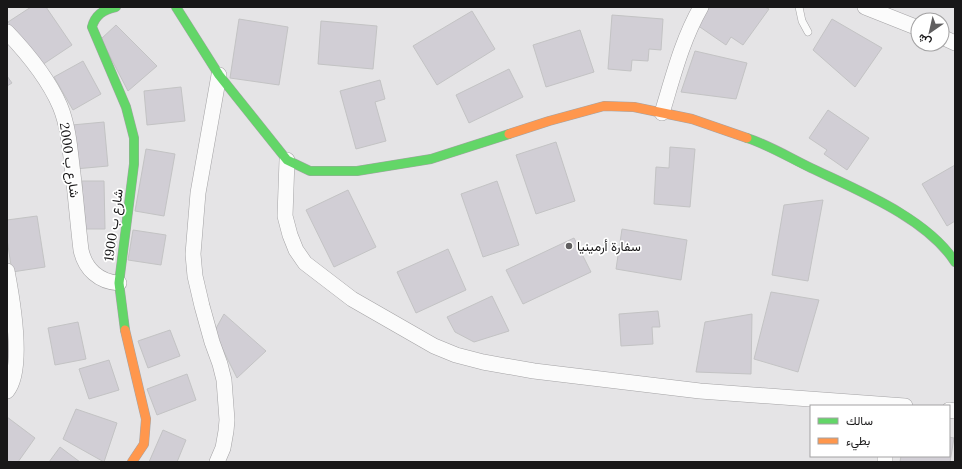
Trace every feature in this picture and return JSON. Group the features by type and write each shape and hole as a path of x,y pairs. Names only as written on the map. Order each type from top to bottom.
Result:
{"street":[{"name":"شارع ب 1900","path":"116,7 102,11 93,22 92,27 126,107 134,138 134,164 119,283 126,335 146,419 144,444 132,462"},
{"path":"176,7 219,75 287,160 310,171 357,171 431,159 549,121 604,106 634,107 692,119 754,140 870,196 917,224 948,251 955,262"},
{"path":"662,113 690,26 700,7"},
{"path":"865,7 910,25"},
{"name":"شارع ب 2000","path":"7,32 34,62 56,99 63,115 70,142 81,250 86,264 92,272 105,281 119,283"},
{"path":"217,462 223,448 226,431 224,380 200,298 195,276 193,254 198,193 219,75"},
{"path":"287,160 285,216 296,250 305,262 352,299 441,349 456,355 483,362 534,371 700,391 883,405"},
{"path":"7,271 12,296 16,339 14,370 9,388 7,390"}],"lane":[{"path":"799,7 802,21 808,32"}],"building":[{"path":"31,7 46,7 72,45 39,67 8,22"},
{"path":"710,7 765,7 769,9 743,45 731,37 726,45 697,25"},
{"path":"472,11 495,49 437,85 413,46"},
{"path":"612,15 663,19 661,50 649,49 648,61 632,60 631,71 608,69"},
{"path":"239,19 288,27 279,85 230,78"},
{"path":"832,19 882,48 855,87 813,50"},
{"path":"321,21 377,26 373,69 318,64"},
{"path":"116,25 157,66 128,91 101,39"},
{"path":"580,30 594,72 546,87 533,45"},
{"path":"695,51 747,63 736,99 681,92"},
{"path":"83,61 101,94 73,110 54,77"},
{"path":"509,69 523,97 469,123 456,95"},
{"path":"7,76 12,83 7,86"},
{"path":"380,80 385,99 375,102 386,141 356,149 340,91"},
{"path":"181,87 185,121 147,125 144,91"},
{"path":"828,110 869,138 847,170 824,154 827,150 809,138"},
{"path":"104,122 108,166 75,169 72,125"},
{"path":"556,142 575,201 536,214 516,155"},
{"path":"670,147 695,149 690,207 654,204 656,167 669,168"},
{"path":"146,149 175,154 164,216 135,211"},
{"path":"955,165 955,221 947,226 922,184"},
{"path":"82,181 104,181 105,229 83,229"},
{"path":"497,181 519,245 483,257 461,194"},
{"path":"348,190 376,247 334,267 306,210"},
{"path":"823,200 808,281 772,275 784,205"},
{"path":"37,216 45,267 12,272 7,239 7,220"},
{"path":"622,229 687,240 681,280 616,269"},
{"path":"133,230 166,235 161,265 128,260"},
{"path":"574,238 591,272 523,304 506,270"},
{"path":"448,249 466,290 416,313 397,272"},
{"path":"771,292 819,300 798,372 754,359"},
{"path":"492,296 509,331 474,342 455,332 447,317"},
{"path":"658,311 660,327 652,327 653,344 621,346 619,314"},
{"path":"224,314 266,351 237,378 214,332"},
{"path":"752,314 751,374 696,372 705,322"},
{"path":"78,322 86,359 55,365 48,328"},
{"path":"170,330 180,356 148,368 138,341"},
{"path":"109,360 119,390 89,399 79,369"},
{"path":"187,374 196,400 157,415 147,389"},
{"path":"76,409 117,423 104,462 63,439"},
{"path":"7,417 35,438 18,462 7,461"},
{"path":"163,430 186,440 177,462 149,462"},
{"path":"950,437 954,438 950,462 900,462 901,457 950,457"},
{"path":"60,447 80,462 49,462"}],"traffic: fast":[{"path":"116,7 101,13 95,19 92,27 126,107 134,138 134,164 119,283 125,330"},
{"path":"176,7 219,75 287,160 310,171 357,171 431,159 509,134"},
{"path":"747,138 771,148 890,207 927,232 943,246 955,262"}],"traffic: slow":[{"path":"509,134 604,106 634,107 692,119 747,138"},
{"path":"125,330 146,419 144,444 132,462"}],"place":[{"name":"سفارة أرمينيا","path":"569,246"}]}
